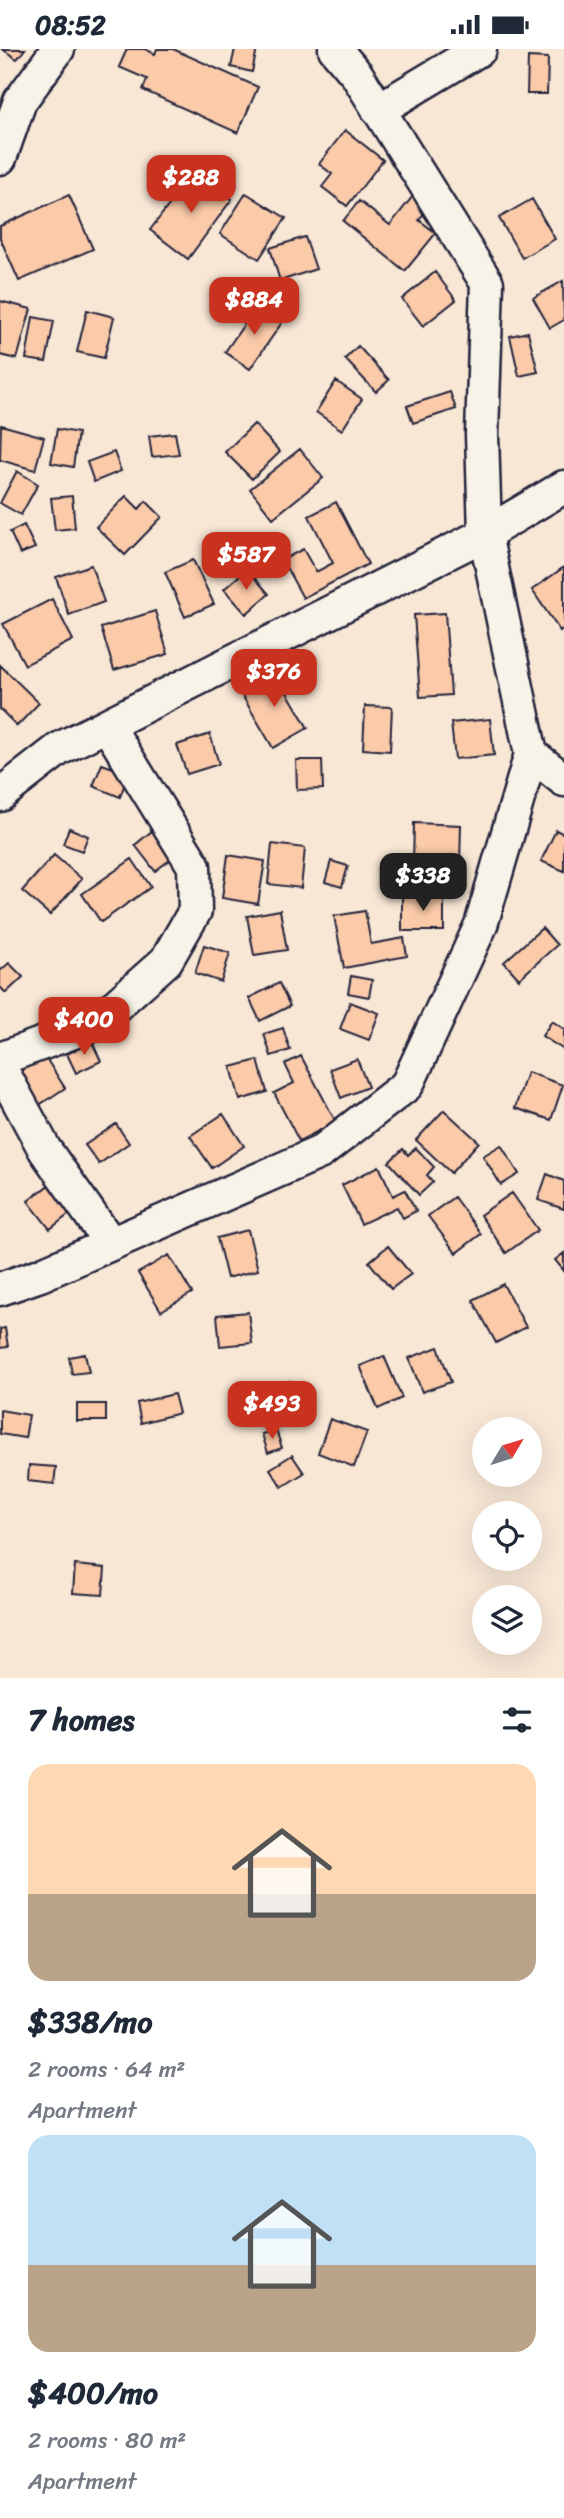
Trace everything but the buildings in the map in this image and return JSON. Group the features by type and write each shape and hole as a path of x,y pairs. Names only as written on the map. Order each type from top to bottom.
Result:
{"street":[{"path":"0,158 20,101 58,49"},
{"path":"0,1289 321,1153 407,1085 481,925 531,754 485,534 482,435 486,283 357,75 335,49"},
{"path":"378,110 480,49"},
{"path":"0,795 59,749 485,534 562,491"},
{"path":"0,1059 95,1024 166,961 195,911 194,866 107,725"},
{"path":"531,754 564,780"},
{"path":"0,1067 45,1150 111,1244"}]}
